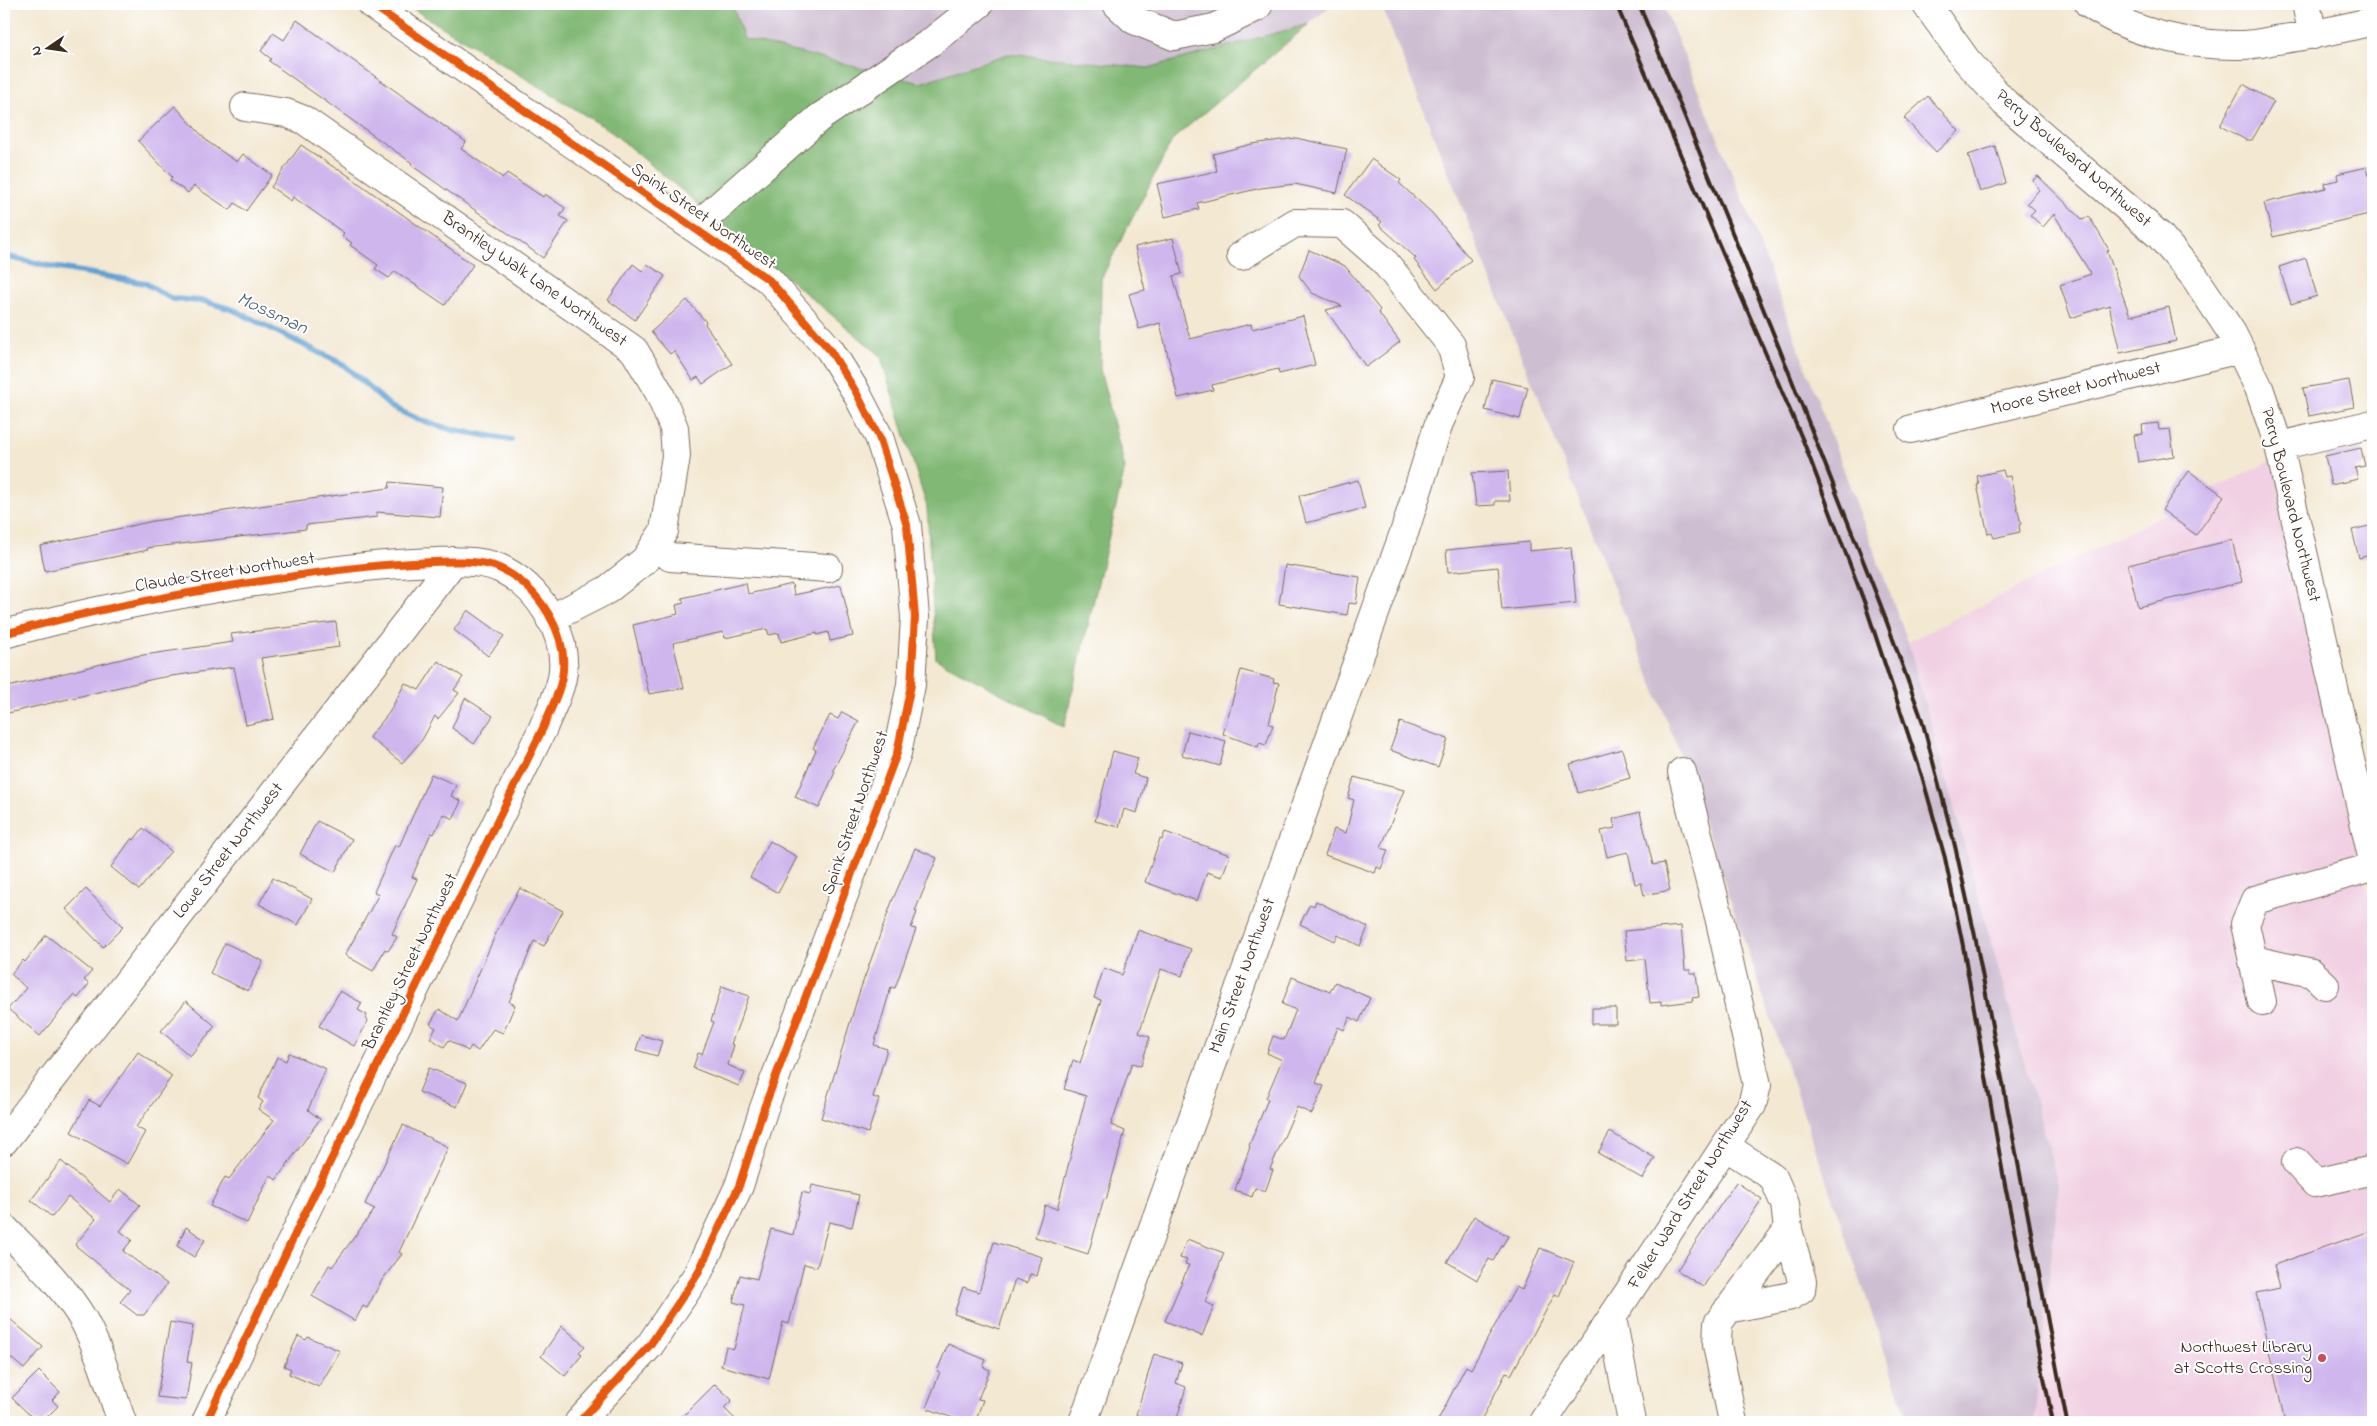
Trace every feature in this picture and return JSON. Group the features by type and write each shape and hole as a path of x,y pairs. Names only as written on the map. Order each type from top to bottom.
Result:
{"street":[{"name":"Spink Street Northwest","path":"371,4 769,280 830,350 856,392 879,437 907,525 915,617 911,684 897,753 764,1108 739,1186 696,1275 650,1345 579,1422"},
{"path":"694,228 819,118 931,42 979,4"},
{"path":"1117,4 1134,20 1174,36 1214,28 1258,7 1258,4"},
{"name":"Perry Boulevard Northwest","path":"1926,4 1966,61 2006,103 2160,236 2194,276 2232,333 2259,388 2279,446 2373,861"},
{"path":"2089,4 2150,34 2194,42 2242,46 2313,35 2373,21"},
{"path":"2306,4 2313,35"},
{"name":"Brantley Walk Lane Northwest","path":"245,107 286,113 304,120 634,350 659,392 674,428 676,456 664,531 645,560 607,590 550,620"},
{"name":"Main Street Northwest","path":"1083,1422 1405,530 1439,423 1460,377 1451,345 1383,260 1342,224 1295,223 1241,256"},
{"name":"Moore Street Northwest","path":"1911,428 2240,349"},
{"path":"2279,446 2373,424"},
{"path":"654,546 670,557 828,568"},
{"name":"Brantley Street Northwest","path":"206,1422 304,1215 543,728 562,680 563,659 559,635 536,595 517,578 497,567 454,561"},
{"name":"Claude Street Northwest","path":"4,634 65,617 169,595 380,565 454,561"},
{"name":"Lowe Street Northwest","path":"4,1142 454,561"},
{"name":"Felker Ward Street Northwest","path":"1543,1422 1752,1106 1757,1085 1720,917 1682,772"},
{"path":"2284,967 2261,1000 2245,924 2255,900 2373,867"},
{"path":"2253,960 2312,973 2325,984"},
{"path":"1725,1146 1773,1177 1785,1204 1788,1230 1802,1281 1801,1290 1791,1296 1728,1309"},
{"path":"2296,1162 2315,1183 2369,1171"},
{"path":"4,1228 50,1274 83,1321 99,1354 122,1422"},
{"path":"1733,1422 1717,1345 1718,1323 1788,1230"},
{"path":"1612,1318 1632,1422"}],"shaded area":[{"path":"732,4 1333,4 1309,24 1148,68 1008,54 920,83 744,39"},
{"path":"1381,4 1663,4 1746,207 1908,642 2059,1187 2034,1422 1909,1422 1681,756"},
{"path":"2275,459 2373,915 2373,1422 2034,1422 2059,1187 1908,642"}],"green space":[{"path":"405,4 732,4 744,39 920,83 1008,54 1148,68 1309,24 1173,139 1101,279 1100,369 1125,468 1064,727 936,659 927,507 880,355 609,130"}],"building":[{"path":"297,20 466,142 461,149 503,178 507,173 543,197 545,194 565,208 560,216 568,221 543,258 411,165 412,163 269,61 271,59 261,51 273,33 284,40"},
{"path":"2243,84 2274,102 2252,140 2246,140 2220,126"},
{"path":"1928,96 1959,131 1936,152 1904,118"},
{"path":"175,106 208,142 237,162 243,154 272,175 246,211 235,203 230,210 194,186 188,193 170,180 172,177 138,141"},
{"path":"1296,138 1347,149 1337,193 1295,184 1261,188 1197,203 1199,209 1165,217 1157,184 1217,171 1213,154 1252,144"},
{"path":"301,145 339,169 473,265 445,305 395,271 389,278 375,269 378,265 350,245 352,243 342,236 344,233 293,197 291,201 271,187"},
{"path":"1995,146 2006,183 1980,192 1968,155"},
{"path":"1371,159 1401,180 1399,183 1432,213 1471,260 1437,289 1414,260 1416,258 1379,225 1382,222 1345,195"},
{"path":"2367,167 2373,192 2373,213 2273,237 2264,203 2326,188 2325,183 2338,180 2337,174"},
{"path":"2038,176 2083,220 2089,216 2109,250 2107,251 2130,316 2169,307 2176,341 2120,353 2109,305 2071,318 2060,285 2091,274 2054,214 2043,227 2030,215 2035,210 2027,203 2039,190 2033,180"},
{"path":"1173,238 1182,274 1173,276 1190,339 1251,324 1252,329 1303,316 1315,365 1279,374 1278,369 1212,385 1213,390 1178,398 1160,323 1139,329 1129,294 1145,290 1135,247"},
{"path":"1309,250 1345,266 1380,310 1378,312 1400,342 1366,367 1326,310 1342,306 1312,293 1299,276"},
{"path":"2306,258 2317,296 2291,304 2279,267"},
{"path":"633,264 642,271 647,264 665,276 635,320 608,300"},
{"path":"687,300 706,322 705,324 732,364 703,384 698,377 693,380 674,351 670,354 651,332"},
{"path":"1492,379 1528,387 1520,419 1485,410"},
{"path":"2349,380 2354,407 2309,416 2303,388"},
{"path":"2158,423 2159,430 2170,429 2174,456 2138,462 2134,435 2143,434 2142,425"},
{"path":"2361,448 2365,466 2355,468 2358,479 2331,485 2325,456"},
{"path":"2003,470 2005,477 2010,476 2021,524 2019,525 2020,532 1994,538 1992,533 1988,534 1977,485 1979,485 1977,476"},
{"path":"1508,471 1510,501 1495,501 1495,505 1476,506 1472,473"},
{"path":"2189,471 2224,496 2196,535 2162,510"},
{"path":"1358,480 1365,508 1306,523 1299,496"},
{"path":"390,482 443,487 440,517 377,512 377,517 306,525 306,529 147,548 148,550 45,571 40,546 153,521 389,488"},
{"path":"2373,525 2373,554 2359,558 2352,530"},
{"path":"2232,540 2242,582 2138,607 2128,565"},
{"path":"1529,542 1529,551 1571,547 1576,603 1502,610 1498,567 1448,572 1446,550"},
{"path":"1285,565 1360,577 1356,604 1349,603 1347,615 1279,604"},
{"path":"746,583 748,594 792,584 794,595 841,585 853,636 830,641 828,632 781,642 779,633 769,635 767,629 725,638 723,632 673,643 684,688 649,694 633,625 678,614 676,605 684,603 682,598"},
{"path":"468,610 504,636 488,656 454,630"},
{"path":"336,622 339,647 261,658 274,719 246,725 234,667 158,678 4,714 4,688 130,657 233,642 231,634"},
{"path":"438,661 463,677 454,690 459,693 438,719 435,716 422,740 402,763 369,737 389,713 405,683 419,690"},
{"path":"1241,670 1274,679 1273,682 1279,683 1269,724 1273,725 1266,745 1259,743 1258,747 1223,734"},
{"path":"465,698 493,716 474,744 452,728"},
{"path":"842,712 859,721 833,770 835,772 819,808 795,797 816,750 813,748 830,715 838,719"},
{"path":"1400,722 1448,739 1438,767 1390,750"},
{"path":"1188,731 1226,741 1220,766 1182,755"},
{"path":"1622,749 1630,778 1578,793 1570,764"},
{"path":"1113,751 1138,758 1133,774 1146,778 1137,813 1124,809 1119,827 1095,821"},
{"path":"431,774 456,785 451,796 461,801 453,819 443,814 434,834 431,833 412,877 417,879 392,934 397,937 388,951 385,949 373,971 345,955 379,894 374,892 395,845 399,847"},
{"path":"1354,777 1404,790 1381,848 1388,850 1381,869 1377,867 1375,873 1325,855 1334,829 1346,833 1354,800 1348,798"},
{"path":"1640,812 1653,865 1664,863 1670,890 1644,895 1641,883 1635,884 1628,852 1607,857 1601,831 1615,828 1613,819"},
{"path":"317,821 352,839 335,872 300,854"},
{"path":"143,828 171,851 139,890 111,867 132,838 134,840"},
{"path":"1165,832 1230,855 1222,877 1207,872 1197,901 1145,882 1160,839 1162,840"},
{"path":"770,841 797,857 778,893 750,877"},
{"path":"915,848 937,858 915,911 917,912 911,928 916,929 895,988 891,987 874,1045 887,1049 873,1097 879,1099 868,1133 821,1118 860,990 893,899"},
{"path":"273,878 312,899 298,925 259,904"},
{"path":"520,888 563,911 544,946 534,941 509,1002 515,1005 503,1033 493,1029 478,1051 471,1046 468,1051 449,1040 444,1047 430,1038 436,1028 430,1024 439,1009 458,1021 497,931"},
{"path":"86,889 123,927 103,947 66,909"},
{"path":"1316,901 1368,927 1360,946 1338,935 1335,941 1300,924 1310,904 1314,906"},
{"path":"1681,926 1685,970 1690,970 1690,973 1696,973 1699,997 1692,998 1693,1001 1661,1005 1661,1002 1650,1003 1645,959 1627,961 1624,931"},
{"path":"1138,930 1191,949 1182,976 1161,969 1139,1033 1150,1037 1141,1066 1132,1063 1111,1125 1125,1131 1106,1200 1104,1199 1088,1254 1035,1237 1045,1205 1057,1209 1086,1096 1064,1089 1073,1060 1080,1063 1101,1000 1094,998 1104,968 1122,975"},
{"path":"46,935 92,971 84,980 89,984 78,998 74,995 40,1036 8,1009 26,988 11,974 23,960 25,962"},
{"path":"225,943 263,961 248,991 210,973"},
{"path":"1292,977 1330,992 1335,982 1370,998 1359,1022 1350,1017 1344,1030 1338,1027 1316,1083 1324,1086 1312,1114 1297,1107 1270,1169 1273,1170 1265,1192 1255,1188 1252,1197 1235,1190 1249,1146 1268,1099 1266,1098 1282,1060 1267,1053 1273,1036 1284,1040 1296,1010 1282,1004"},
{"path":"722,986 749,996 731,1044 734,1045 728,1065 745,1073 739,1086 693,1068 698,1053 702,1054 714,1022 711,1021"},
{"path":"340,991 362,1003 358,1010 367,1015 365,1019 368,1021 354,1046 319,1026"},
{"path":"186,1001 215,1026 190,1056 161,1031"},
{"path":"1592,1008 1616,1008 1616,1024 1592,1024"},
{"path":"641,1035 662,1041 657,1056 636,1050"},
{"path":"138,1052 172,1076 136,1127 145,1132 127,1164 71,1132 89,1100 100,1106"},
{"path":"289,1053 326,1069 308,1110 320,1119 276,1180 270,1175 247,1223 210,1206 225,1177 229,1179 274,1120 258,1109 263,1102 258,1098 277,1057 286,1061"},
{"path":"429,1068 467,1083 457,1107 419,1092"},
{"path":"403,1125 448,1147 399,1252 402,1254 382,1280 367,1308 363,1306 355,1321 312,1296 329,1265 332,1267 375,1209 365,1204"},
{"path":"1610,1132 1655,1158 1643,1179 1598,1153"},
{"path":"61,1161 110,1202 120,1189 140,1205 120,1231 132,1240 123,1251 167,1284 144,1315 137,1315 120,1302 130,1290 75,1245 96,1219 68,1197 52,1217 31,1200"},
{"path":"1736,1182 1762,1199 1703,1287 1677,1270"},
{"path":"812,1185 859,1195 852,1227 829,1222 817,1267 804,1264 789,1324 783,1322 769,1379 721,1366 726,1347 734,1349 745,1305 733,1302 740,1275 757,1279 771,1229 793,1235 802,1192 810,1194"},
{"path":"1474,1216 1508,1236 1493,1261 1489,1259 1477,1280 1447,1262"},
{"path":"186,1227 205,1240 194,1257 177,1246"},
{"name":"Northwest Library at Scotts Crossing","path":"2373,1230 2373,1422 2285,1422 2256,1293 2280,1288 2274,1265"},
{"path":"1187,1239 1224,1253 1205,1302 1214,1306 1202,1336 1165,1321 1189,1265 1185,1264 1187,1260 1180,1258"},
{"path":"994,1242 1042,1257 1037,1276 1030,1274 1027,1283 1015,1279 999,1329 954,1314 963,1287 979,1292"},
{"path":"1540,1248 1574,1262 1559,1296 1555,1294 1511,1375 1506,1373 1480,1422 1437,1422 1466,1366 1471,1369 1516,1287 1522,1290"},
{"path":"4,1314 43,1347 24,1369 4,1352"},
{"path":"170,1322 193,1326 187,1362 192,1363 186,1400 157,1397"},
{"path":"562,1326 585,1346 579,1352 582,1355 565,1376 541,1356"},
{"path":"298,1336 306,1340 308,1337 340,1351 319,1387 289,1374 291,1369 284,1366"},
{"path":"948,1344 986,1360 983,1367 990,1370 978,1399 983,1400 975,1422 964,1422 926,1408 940,1372 937,1371"},
{"path":"1154,1354 1182,1363 1176,1383 1186,1387 1176,1422 1159,1422 1136,1415"},
{"path":"39,1371 60,1392 52,1400 58,1406 42,1422 37,1422 12,1398"},
{"path":"715,1384 732,1400 724,1408 738,1422 677,1422"}],"waterway":[{"name":"Mossman","path":"4,256 53,267 145,283 172,299 204,301 234,310 344,365 391,407 420,420 449,429 511,440"}],"railway":[{"path":"1616,4 1804,443 1865,604 1922,776 1945,858 1963,946 2005,1185 2053,1422"},
{"path":"1639,4 1778,345 1881,606 1922,720 1955,846 1975,936 2067,1422"}],"cycle path":[{"path":"371,4 769,280 830,350 856,392 879,437 907,525 915,617 911,685 897,753 764,1108 739,1186 697,1275 650,1345 579,1422"},
{"path":"4,634 97,611 223,587 354,568 457,561 480,563 499,568 526,586 548,613 561,645 563,662 561,684 543,728 304,1215 206,1422"}],"place":[{"name":"Northwest Library at Scotts Crossing","path":"2322,1358"}]}
